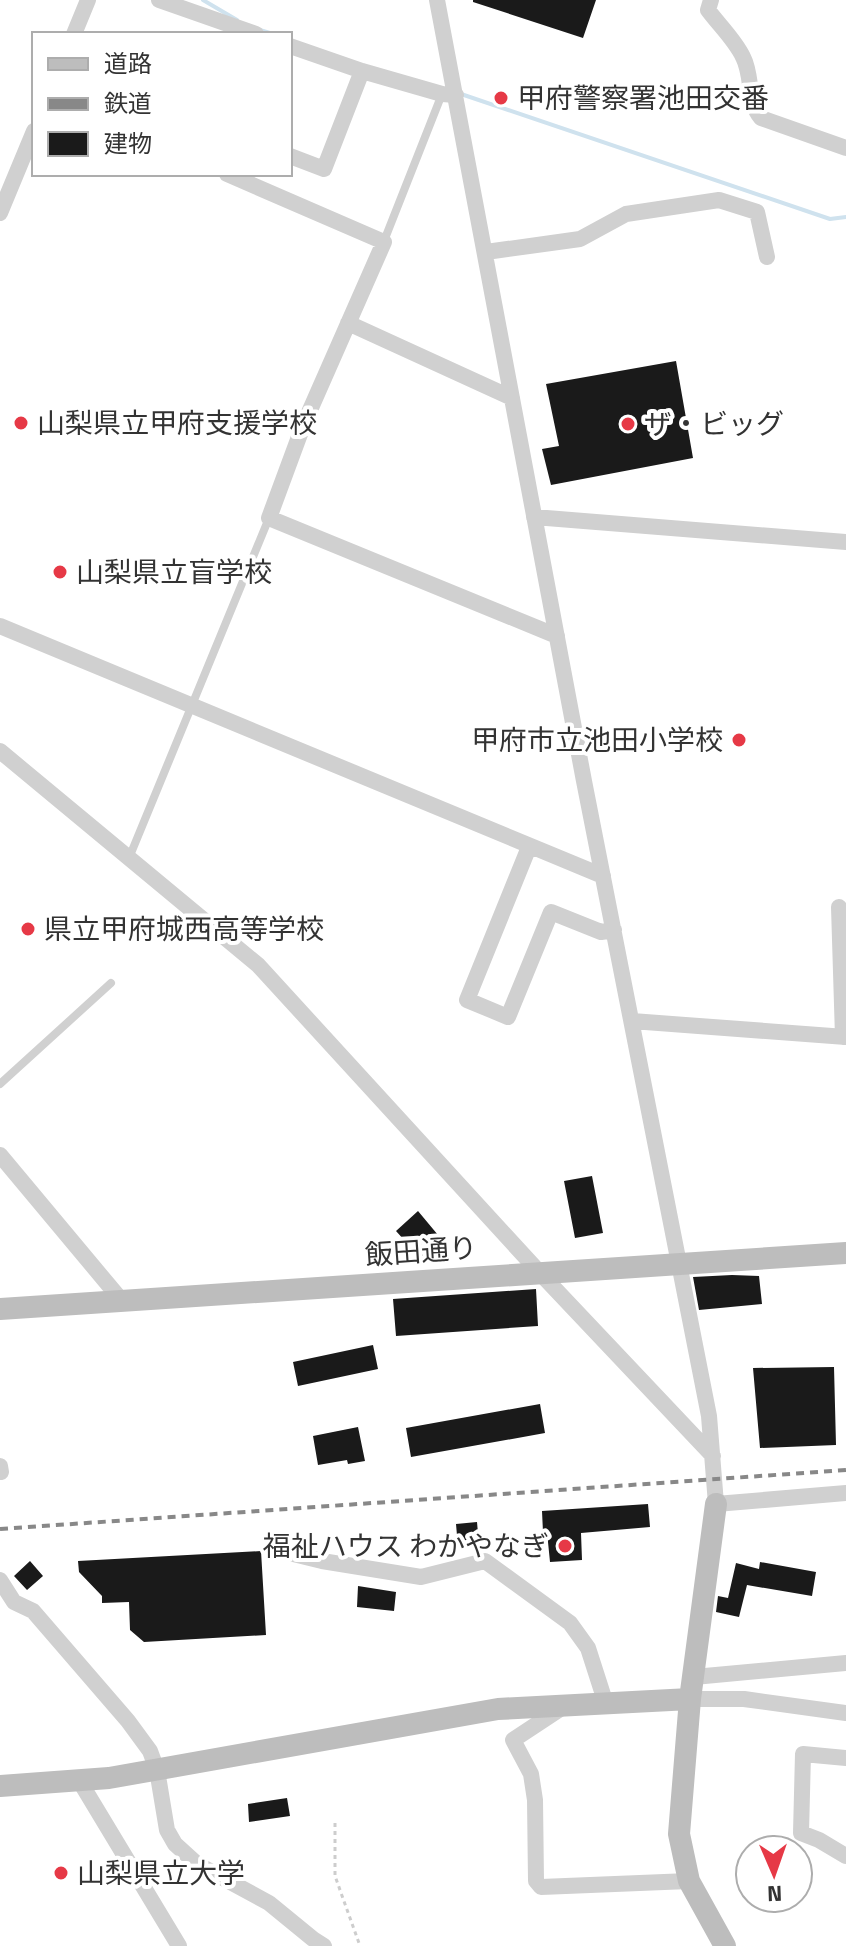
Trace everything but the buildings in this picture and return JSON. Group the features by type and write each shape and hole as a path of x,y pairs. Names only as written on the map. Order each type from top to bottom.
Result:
{"street":[{"path":"75,32 88,0"},
{"path":"159,0 250,32"},
{"path":"437,0 449,95 486,252 534,517 709,1416 716,1504 692,1688 679,1834 689,1881 725,1946"},
{"path":"711,0 708,10 743,56 750,77 754,110 761,118 846,148"},
{"path":"292,47 362,71 449,95"},
{"path":"292,157 324,169 362,71"},
{"path":"0,213 5,185 32,135"},
{"path":"234,176 384,242 303,426 269,518 557,636"},
{"path":"486,252 580,239 626,214 719,200 757,212 767,257"},
{"path":"348,323 512,398"},
{"path":"534,517 846,542"},
{"path":"0,626 603,876"},
{"path":"0,751 258,965 540,1273 713,1456"},
{"path":"529,847 467,1000 508,1017 551,912 601,932 614,930"},
{"path":"632,1021 844,1037 839,907"},
{"path":"0,1155 122,1301"},
{"name":"飯田通り","path":"0,1309 846,1253"},
{"path":"716,1504 846,1493"},
{"path":"285,1552 421,1577 485,1561 570,1623 588,1648 606,1704"},
{"path":"0,1580 14,1602 33,1611 150,1751 157,1770 167,1830 175,1844 197,1864 269,1903 324,1946"},
{"path":"0,1786 157,1770 498,1709 606,1704 846,1663"},
{"path":"692,1688 744,1699 846,1713"},
{"path":"565,1705 513,1740 531,1774 535,1800 536,1881 541,1887 689,1881"},
{"path":"846,1758 803,1754 801,1833 846,1856"},
{"path":"79,1780 179,1946"}],"lane":[{"path":"384,242 449,95"},
{"path":"129,858 269,518"},
{"path":"0,1084 111,983"}],"path":[{"path":"335,1823 335,1876 360,1946"}],"waterway":[{"path":"203,0 237,20"},
{"path":"260,30 266,32"},
{"path":"461,94 830,219 846,217"}],"railway":[{"path":"0,1529 846,1470"}],"place":[{"name":"甲府警察署池田交番","path":"501,98"},
{"name":"山梨県立甲府支援学校","path":"21,423"},
{"name":"ザ・ビッグ","path":"628,424"},
{"name":"山梨県立盲学校","path":"60,572"},
{"name":"甲府市立池田小学校","path":"739,740"},
{"name":"県立甲府城西高等学校","path":"28,929"},
{"name":"福祉ハウス わかやなぎ","path":"565,1546"},
{"name":"山梨県立大学","path":"61,1873"}]}
